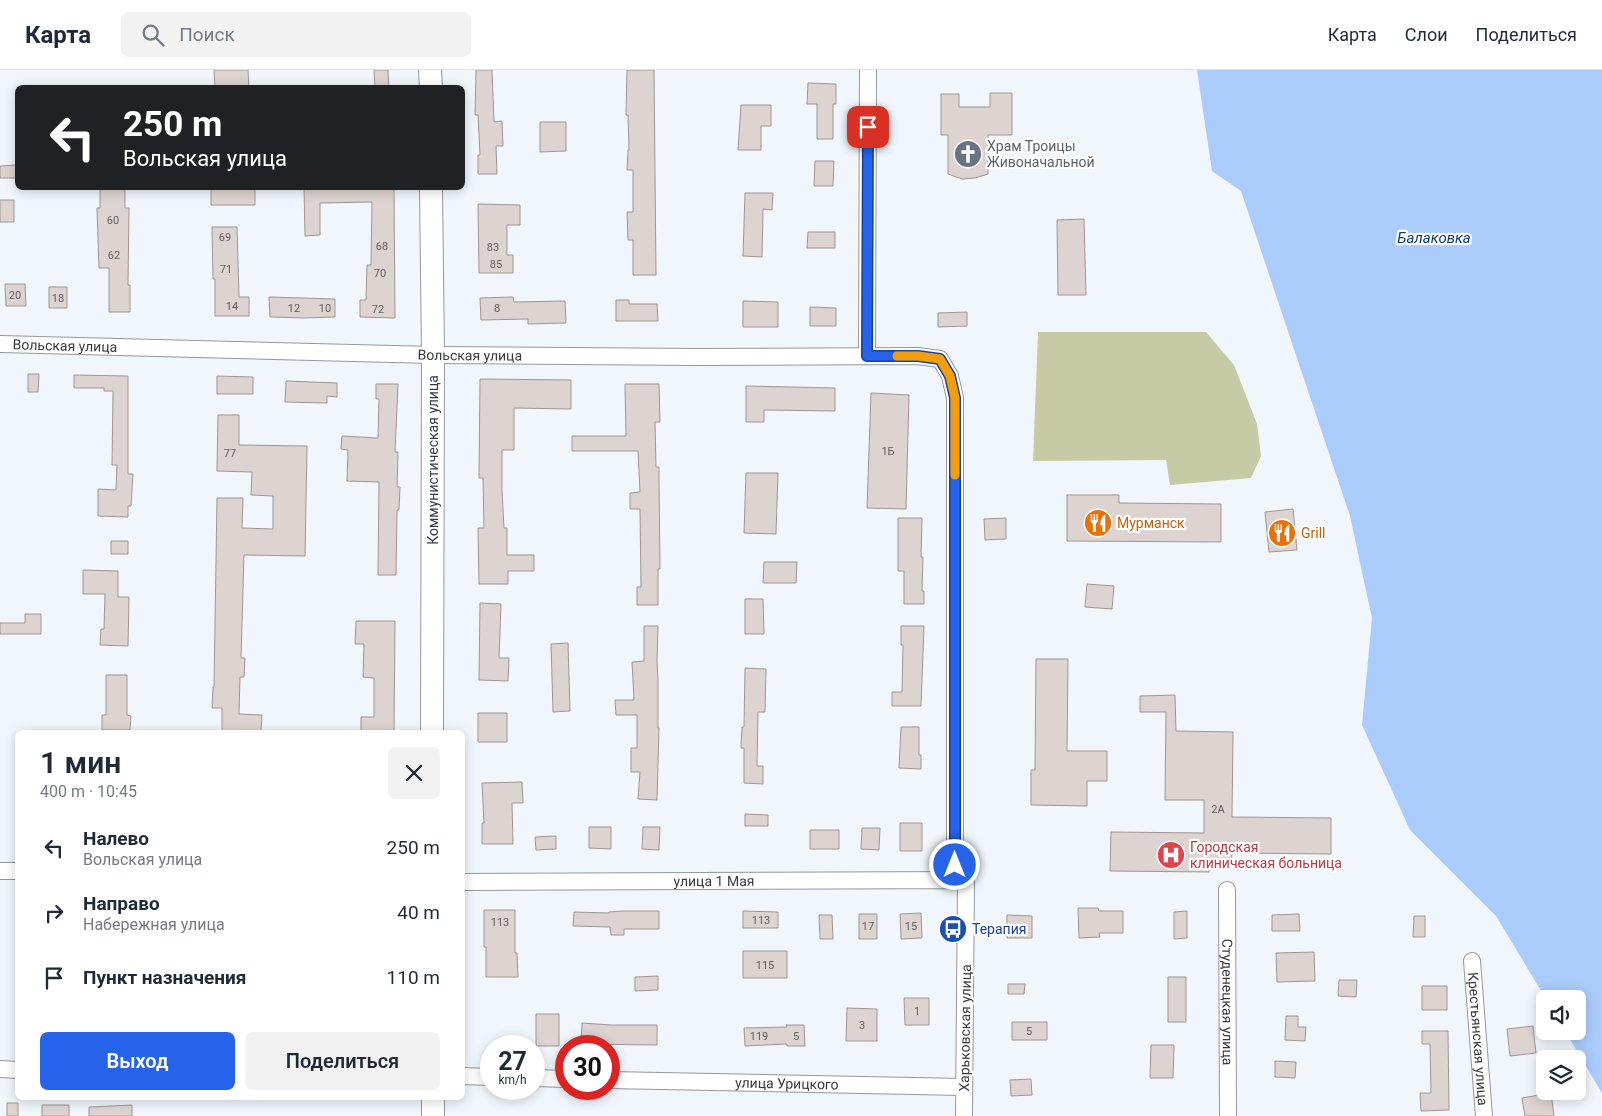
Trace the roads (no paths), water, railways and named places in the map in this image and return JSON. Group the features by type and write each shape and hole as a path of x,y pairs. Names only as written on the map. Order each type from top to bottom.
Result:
{"main road":[{"path":"430,70 430,85"},
{"name":"Коммунистическая улица","path":"432,190 432,730"},
{"path":"433,1100 433,1116"}],"street":[{"path":"867,356 868,70"},
{"name":"Вольская улица","path":"0,344 433,355 918,356 940,359"},
{"name":"Харьковская улица","path":"940,359 950,376 955,398 964,1116"},
{"path":"0,871 15,871"},
{"name":"улица 1 Мая","path":"465,882 960,880"},
{"name":"Студенецкая улица","path":"1227,890 1228,1116"},
{"name":"Крестьянская улица","path":"1472,961 1484,1116"},
{"path":"0,1070 15,1070"},
{"path":"465,1076 480,1077"},
{"name":"улица Урицкого","path":"620,1080 964,1087"}],"water":[{"name":"Балаковка","path":"1197,70 1602,70 1602,1093 1586,1066 1586,1050 1576,1050 1570,1040 1586,1040 1586,990 1541,990 1496,916 1410,830 1362,725 1372,618 1350,516 1241,191 1212,171"}],"place":[{"name":"Храм Троицы Живоначальной","path":"968,154"},
{"name":"Мурманск","path":"1098,523"},
{"name":"Grill","path":"1282,533"},
{"name":"Городская клиническая больница","path":"1171,855"},
{"name":"Терапия","path":"953,929"}]}
